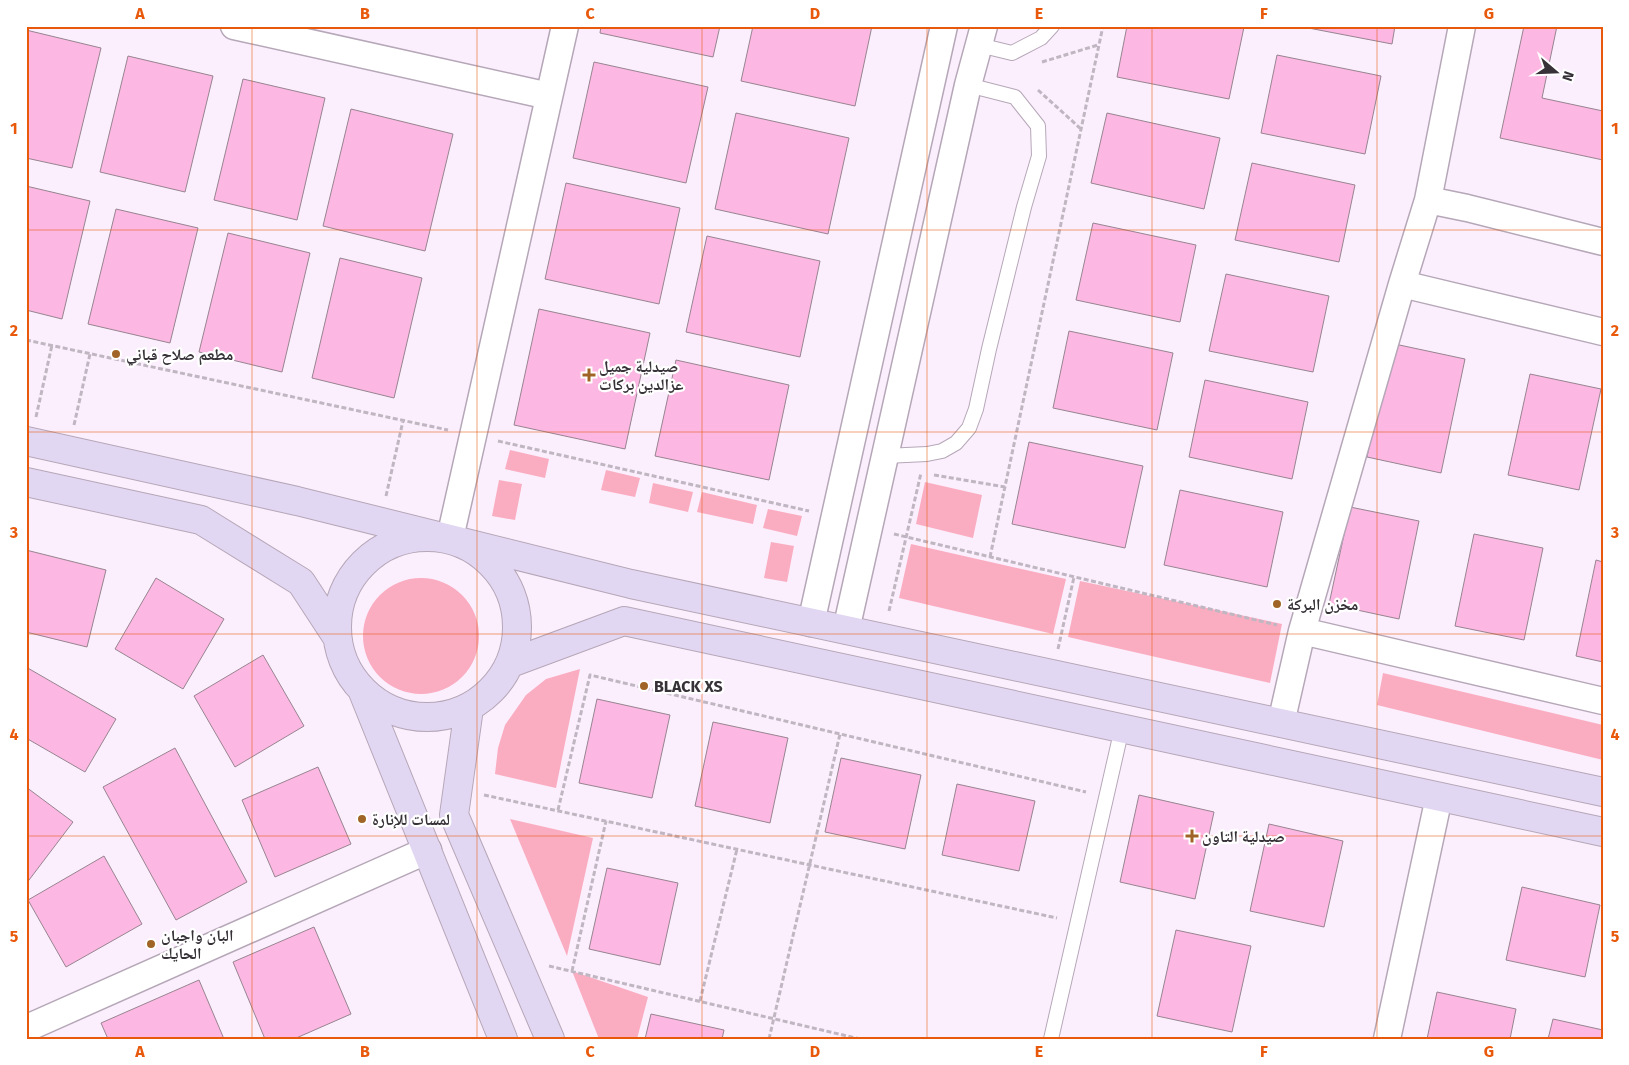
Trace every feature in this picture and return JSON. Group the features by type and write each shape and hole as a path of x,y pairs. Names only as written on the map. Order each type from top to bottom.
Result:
{"street":[{"path":"234,26 549,96"},
{"path":"450,538 565,26"},
{"path":"810,622 944,26"},
{"path":"1281,723 1302,631 1428,200 1462,26"},
{"path":"846,630 968,85 982,36"},
{"path":"1428,200 1603,242"},
{"path":"1402,284 1603,332"},
{"path":"28,441 297,501 631,584 1603,792"},
{"path":"26,482 201,520 301,582 337,637 346,666 363,692 504,1039"},
{"path":"337,637 338,608 349,580 368,558 392,542 421,536 450,538 478,551 501,573 515,601 518,632 511,663 494,689 469,708 442,717 413,717 386,708 363,692"},
{"path":"511,663 624,621 1603,832"},
{"path":"1302,631 1603,701"},
{"path":"469,708 454,816 550,1039"},
{"path":"1387,1039 1440,797"},
{"path":"34,1023 428,850"}],"lane":[{"path":"982,36 1012,53 1041,38 1052,26"},
{"path":"885,456 927,454 942,450 956,443 969,428 976,409 1024,207 1039,156 1038,126 1015,97 968,85"},
{"path":"1051,1039 1122,728"}],"path":[{"path":"990,557 1103,26"},
{"path":"1031,84 1081,130"},
{"path":"26,340 474,436 834,517"},
{"path":"28,441 52,345"},
{"path":"69,450 90,354"},
{"path":"381,521 403,421"},
{"path":"888,611 921,472"},
{"path":"931,474 1005,487"},
{"path":"869,528 1302,631"},
{"path":"1057,650 1074,577"},
{"path":"558,810 590,675 1106,797"},
{"path":"769,1039 840,734"},
{"path":"457,789 1078,922"},
{"path":"572,972 606,821"},
{"path":"700,1001 737,849"},
{"path":"515,958 860,1039"}],"shaded area":[{"path":"510,450 549,459 545,478 505,469"},
{"path":"606,470 640,478 635,497 601,490"},
{"path":"499,480 522,484 515,520 492,516"},
{"path":"925,482 982,495 973,538 916,524"},
{"path":"653,483 693,492 688,512 649,503"},
{"path":"702,492 757,505 753,524 697,512"},
{"path":"768,509 802,516 797,536 763,528"},
{"path":"771,542 794,546 787,582 764,578"},
{"path":"911,544 1066,579 1053,634 899,598"},
{"path":"421,578 443,582 453,587 462,595 470,604 475,614 479,636 475,658 470,668 462,677 453,685 443,690 421,694 399,690 389,685 380,677 372,668 367,658 363,636 367,614 372,604 380,595 389,587 399,582"},
{"path":"1080,581 1282,624 1270,683 1068,637"},
{"path":"580,669 556,788 495,774 498,748 505,725 526,695 546,679"},
{"path":"1383,673 1603,725 1603,760 1377,705"},
{"path":"510,819 593,838 567,956"},
{"path":"572,971 648,997 637,1039 599,1039"}],"building":[{"path":"601,26 720,26 713,57 600,33"},
{"path":"753,26 872,26 855,106 741,81"},
{"path":"1127,26 1244,27 1229,99 1117,77"},
{"path":"1298,26 1395,26 1392,44"},
{"path":"1524,26 1557,26 1542,98 1603,111 1603,160 1500,138"},
{"path":"26,30 101,48 72,168 26,158"},
{"path":"1277,55 1381,76 1365,154 1261,133"},
{"path":"128,56 213,76 185,192 100,172"},
{"path":"594,62 708,87 686,183 573,158"},
{"path":"243,79 325,98 297,220 214,200"},
{"path":"351,109 453,134 425,251 323,226"},
{"path":"736,113 849,138 828,234 715,209"},
{"path":"1107,113 1220,138 1204,209 1091,183"},
{"path":"1252,163 1355,185 1339,262 1235,240"},
{"path":"566,183 680,208 659,304 545,279"},
{"path":"26,186 90,201 62,319 26,310"},
{"path":"116,209 198,228 170,343 88,324"},
{"path":"1093,223 1196,245 1180,322 1076,300"},
{"path":"228,233 310,253 282,372 199,352"},
{"path":"707,236 820,261 800,357 686,332"},
{"path":"340,258 422,278 394,398 312,378"},
{"path":"1226,274 1329,296 1313,372 1209,351"},
{"path":"539,309 650,333 625,449 514,425"},
{"path":"1069,331 1173,353 1157,430 1053,408"},
{"path":"1390,343 1465,359 1441,473 1367,457"},
{"path":"676,360 789,385 769,480 655,456"},
{"path":"1530,374 1601,389 1579,490 1508,475"},
{"path":"1205,380 1308,402 1292,479 1189,457"},
{"path":"1029,442 1143,466 1125,548 1012,524"},
{"path":"1180,490 1283,512 1267,587 1164,565"},
{"path":"1350,507 1419,521 1399,619 1329,604"},
{"path":"1474,534 1543,548 1524,640 1455,626"},
{"path":"26,550 106,570 87,647 26,632"},
{"path":"1596,560 1603,562 1603,662 1576,656"},
{"path":"156,578 224,619 183,689 115,649"},
{"path":"263,655 304,726 235,767 194,696"},
{"path":"26,667 116,719 85,772 26,738"},
{"path":"597,699 670,715 652,798 579,783"},
{"path":"713,722 788,738 770,823 695,806"},
{"path":"175,748 247,882 176,920 103,787"},
{"path":"841,758 921,775 905,849 825,832"},
{"path":"318,767 351,844 275,877 242,800"},
{"path":"957,784 1035,801 1019,871 942,855"},
{"path":"26,787 73,822 26,884"},
{"path":"1139,795 1214,812 1195,899 1120,882"},
{"path":"1269,824 1343,841 1324,927 1250,911"},
{"path":"104,856 142,924 66,967 28,900"},
{"path":"607,868 678,883 660,965 589,949"},
{"path":"1522,887 1600,905 1585,977 1506,960"},
{"path":"314,927 351,1014 294,1039 265,1039 233,962"},
{"path":"1176,930 1251,946 1232,1032 1157,1016"},
{"path":"199,980 224,1039 108,1039 101,1023"},
{"path":"1437,992 1516,1009 1510,1039 1427,1039"},
{"path":"651,1014 724,1030 722,1039 645,1039"},
{"path":"1553,1019 1603,1030 1603,1039 1548,1039"}],"place":[{"name":"مطعم صلاح قباني","path":"116,354"},
{"name":"صيدلية جميل عزالدين بركات","path":"589,375"},
{"name":"مخزن البركة","path":"1277,604"},
{"name":"BLACK XS","path":"644,686"},
{"name":"لمسات للإنارة","path":"362,819"},
{"name":"صيدلية التاون","path":"1192,836"},
{"name":"البان واجبان الحايك","path":"151,944"}]}
